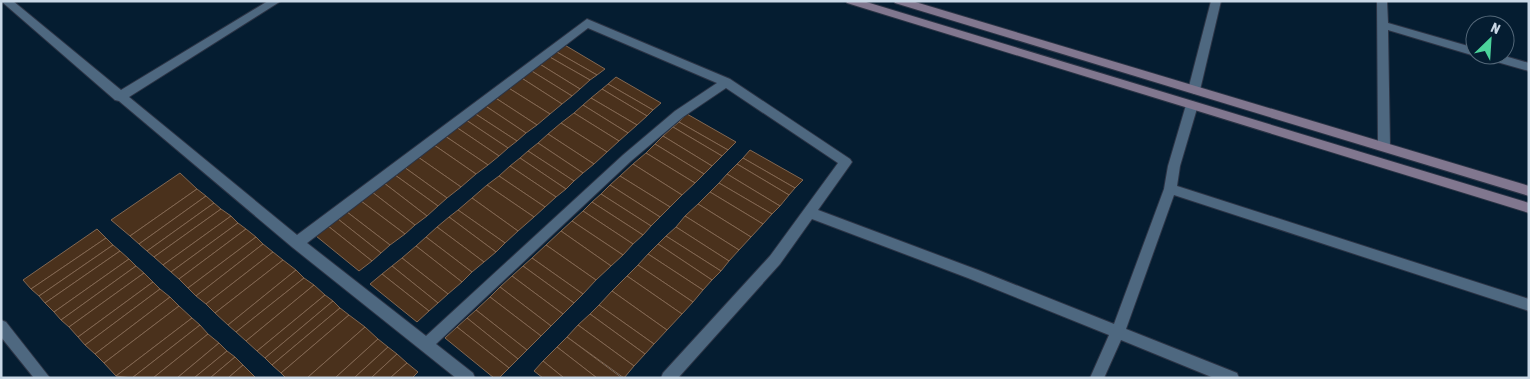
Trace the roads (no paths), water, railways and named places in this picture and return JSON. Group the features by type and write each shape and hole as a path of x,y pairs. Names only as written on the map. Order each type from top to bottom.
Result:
{"main road":[{"path":"851,1 1529,208"},
{"path":"899,1 1529,191"}],"street":[{"path":"6,1 296,243 468,378"},
{"path":"119,97 276,1"},
{"path":"1194,90 1216,1"},
{"path":"1382,1 1384,147"},
{"path":"296,243 587,23 726,82 846,162 774,260 668,378"},
{"path":"1383,25 1465,49"},
{"path":"1515,63 1529,67"},
{"path":"426,345 627,158 679,114 726,82"},
{"path":"1097,378 1118,332 1170,189 1174,166 1192,105"},
{"path":"1170,189 1529,305"},
{"path":"809,212 973,274 1232,378"},
{"path":"1,326 43,378"}]}
